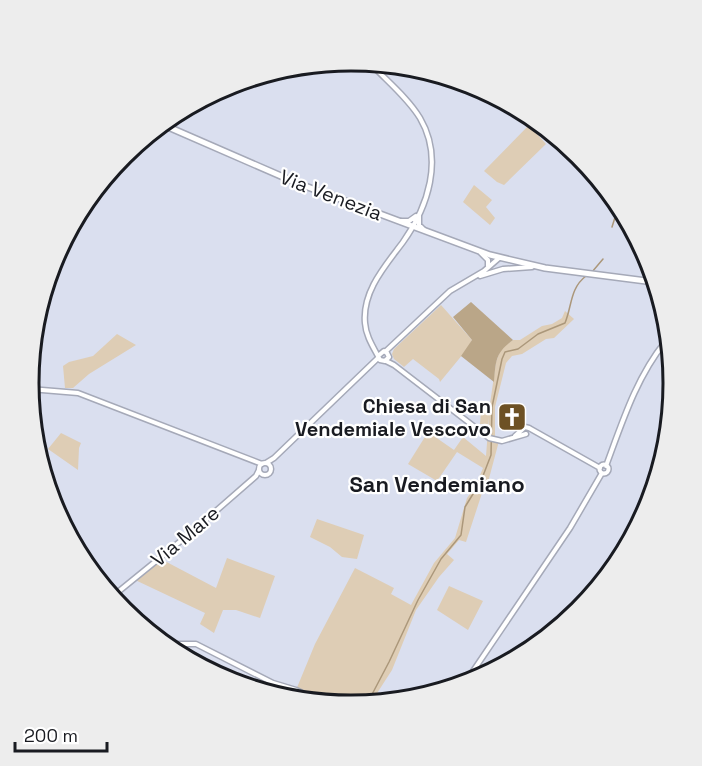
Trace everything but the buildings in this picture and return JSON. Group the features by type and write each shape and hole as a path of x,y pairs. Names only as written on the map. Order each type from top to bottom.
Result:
{"main road":[{"name":"Via Venezia","path":"171,128 297,183 499,258 536,267 645,281"}],"street":[{"path":"379,73 415,111 426,130 432,162 427,196 406,236 380,272 368,300 364,320 368,336 381,359 394,365 489,438 502,441 527,434 543,436"},
{"path":"399,222 412,219 419,213"},
{"path":"419,213 419,225 427,232"},
{"path":"399,222 405,227 406,236"},
{"path":"406,236 417,231 427,232"},
{"path":"481,252 488,260 489,265 486,269"},
{"path":"381,359 450,291 486,269 499,258"},
{"path":"496,271 500,266 499,258"},
{"path":"468,280 496,271 536,267"},
{"path":"374,347 386,353 394,365"},
{"path":"602,473 608,472 606,466 641,377 661,348"},
{"path":"381,359 386,353"},
{"name":"Via Mare","path":"118,592 256,476 263,466 381,359"},
{"path":"39,390 78,393 255,461 263,466 262,474"},
{"path":"512,438 526,427 529,428 600,468 602,473"},
{"path":"527,434 530,431 529,428"},
{"path":"523,429 523,432 527,434"},
{"path":"600,468 602,465 606,466"},
{"name":"Via Mare","path":"256,476 268,473 263,466"},
{"path":"474,669 570,528 602,473"},
{"path":"181,644 196,644 273,683 295,690"}],"shaded area":[{"path":"528,126 546,144 504,185 484,171"},
{"path":"474,185 492,200 486,207 495,218 490,225 463,202"},
{"path":"471,302 513,340 500,353 495,368 494,382 461,356 472,340 453,317"},
{"path":"441,305 472,340 440,382 413,359 404,367 394,359 392,354 394,349"},
{"path":"565,311 574,319 554,338 546,339 522,354 512,356 506,363 495,407 495,440 499,441 487,486 483,490 466,542 459,540 447,554 454,560 416,610 392,670 377,693 351,695 296,690 315,644 355,568 394,588 391,594 411,605 434,563 455,538 467,498 476,485 483,468 457,452 437,481 408,464 428,432 454,450 463,437 486,456 489,417 488,424 480,424 481,411 489,411 496,362 501,348 513,340 520,340 542,326 552,324 562,318"},
{"path":"117,334 136,345 89,374 73,388 65,388 63,366 69,362 93,356"},
{"path":"61,433 81,443 78,470 48,449"},
{"path":"317,519 364,535 357,559 342,557 330,547 310,537"},
{"path":"159,558 216,588 227,558 275,576 260,618 236,610 223,610 214,633 200,624 205,613 133,579"},
{"path":"449,586 483,601 468,630 437,610"}],"waterway":[{"path":"612,227 615,218"},
{"path":"592,272 603,259"},
{"path":"372,694 418,600 441,559 461,535 465,507 481,481 491,455 492,407 505,352 518,349 538,334 565,323 574,292 586,276"}],"place":[{"name":"Chiesa di San Vendemiale Vescovo","path":"512,417"}],"district":[{"name":"San Vendemiano","path":"437,484"}]}
